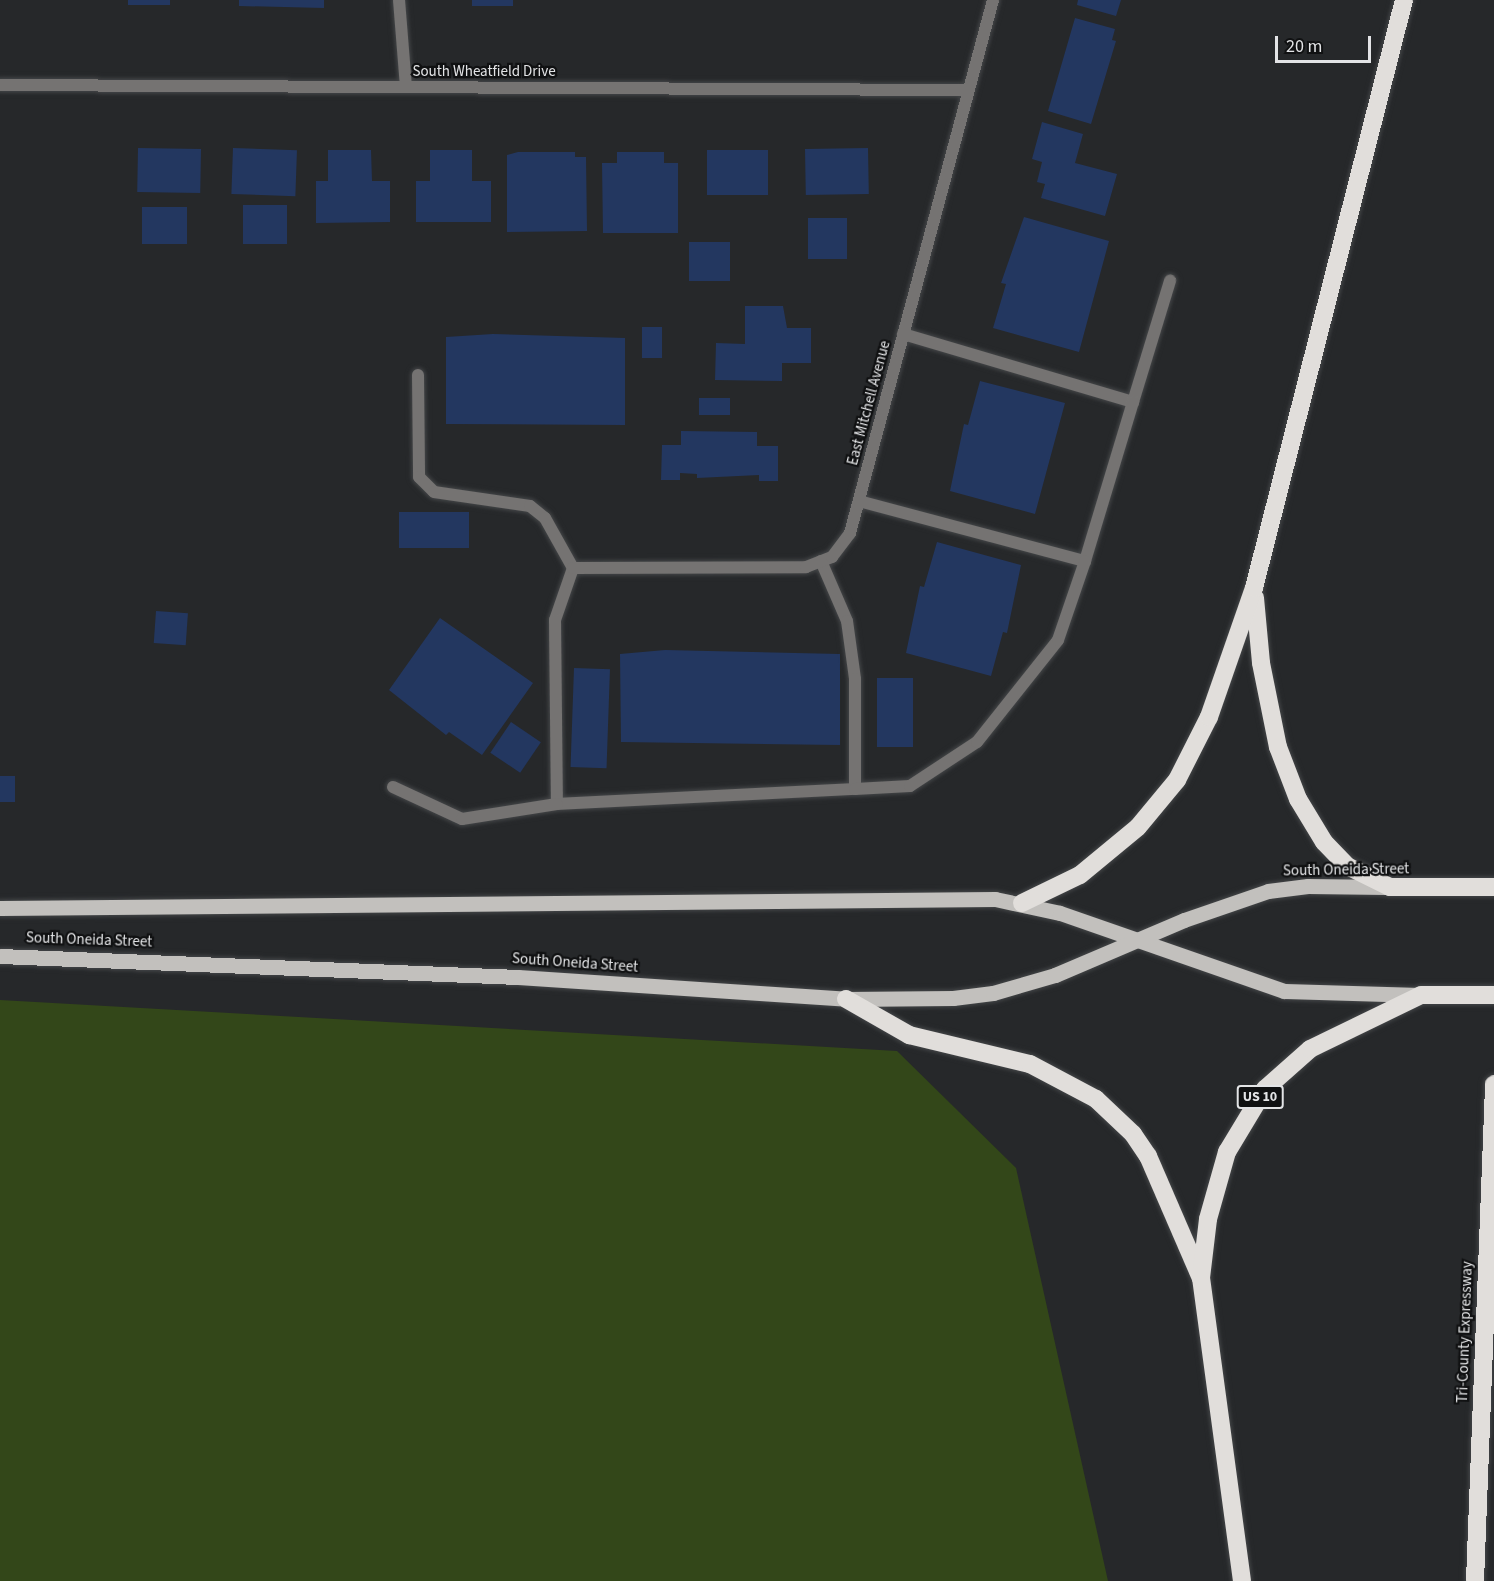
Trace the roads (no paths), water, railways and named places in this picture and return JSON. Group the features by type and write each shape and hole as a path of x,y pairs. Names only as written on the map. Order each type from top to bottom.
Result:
{"highway":[{"path":"1022,903 1098,862 1165,797 1209,717 1254,588 1404,0"},
{"path":"1254,588 1270,715 1298,799 1317,833 1347,866 1390,887"},
{"name":"South Oneida Street","path":"1390,887 1494,887"},
{"name":"South Oneida Street","path":"1421,995 1494,995"},
{"name":"US 10","path":"1242,1581 1201,1278 1221,1167 1265,1089 1310,1049 1421,995"},
{"path":"846,999 909,1035 1030,1064 1096,1099 1133,1134 1148,1156 1201,1278"},
{"name":"Tri-County Expressway","path":"1475,1581 1494,1084"}],"main road":[{"name":"South Oneida Street","path":"0,956 518,977 846,999 993,993 1071,969 1137,940 1268,891 1308,886 1390,887"},
{"name":"South Oneida Street","path":"0,908 964,897 1022,903 1284,991 1421,995"}],"street":[{"path":"399,0 406,87"},
{"name":"East Mitchell Avenue","path":"573,568 806,567 832,556 850,533 993,0"},
{"name":"South Wheatfield Drive","path":"0,85 968,90"},
{"path":"393,787 462,819 557,804 910,786 977,742 1058,640 1085,561 1170,281"},
{"path":"903,334 1133,402"},
{"path":"418,375 419,477 434,492 530,506 545,518 573,568 555,620 557,804"},
{"path":"859,501 1085,561"},
{"path":"821,561 847,621 855,679 855,789"}]}
